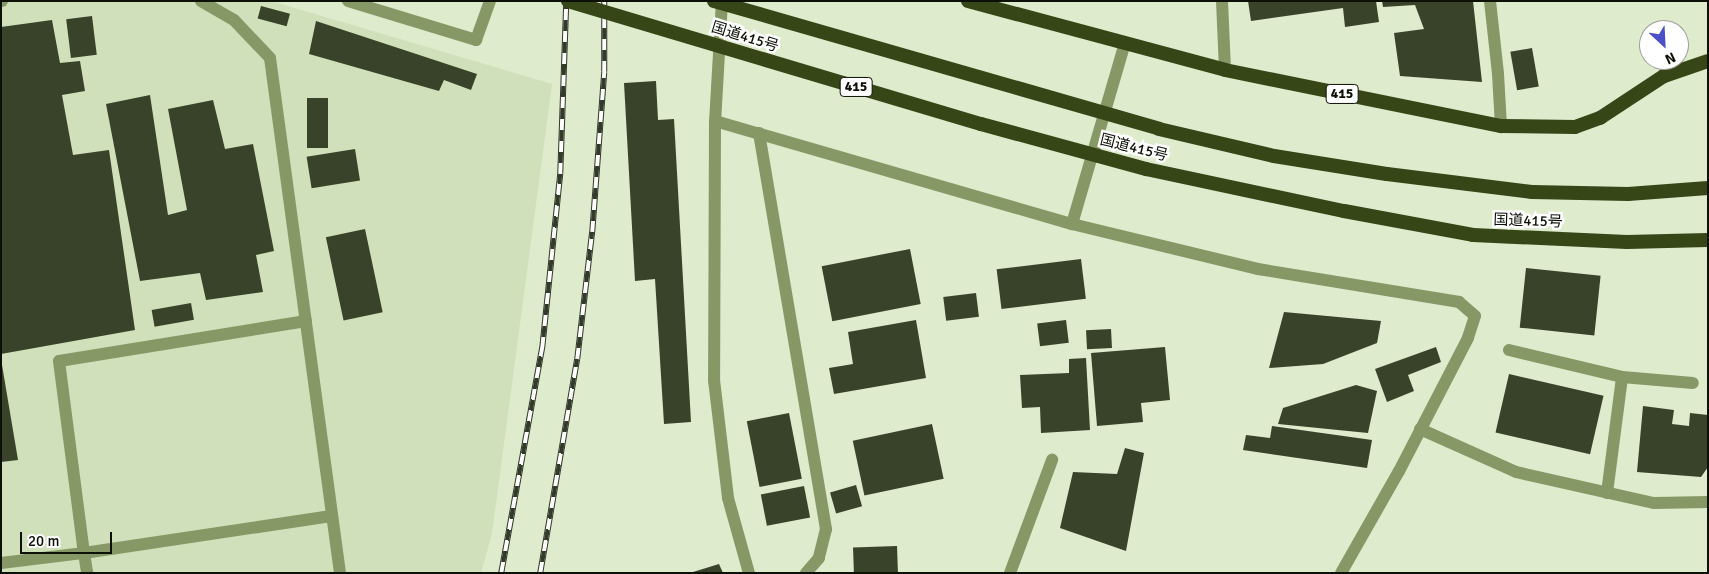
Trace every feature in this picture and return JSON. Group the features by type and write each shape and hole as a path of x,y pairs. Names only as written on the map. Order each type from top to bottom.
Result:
{"highway":[{"name":"国道415号","path":"568,1 981,124 1146,169 1344,211 1473,235 1627,242 1708,240"},
{"name":"国道415号","path":"714,1 1159,129 1274,156 1387,174 1532,192 1628,194 1708,188"},
{"name":"415","path":"978,2 1225,70 1500,126 1575,127 1600,118 1664,76 1708,61"}],"street":[{"path":"201,1 234,20 270,58 340,573"},
{"path":"348,1 476,40 490,1"},
{"path":"722,1 715,121 714,380 728,498 749,573"},
{"path":"1222,1 1225,70"},
{"path":"1490,1 1498,74 1500,126"},
{"path":"1072,224 1125,44"},
{"path":"715,121 1072,224 1258,269 1459,302 1475,316 1468,338 1399,471 1341,573"},
{"path":"759,134 826,529 820,558 806,573"},
{"path":"87,573 59,361 306,321"},
{"path":"1509,350 1622,377 1693,384"},
{"path":"1607,493 1622,377"},
{"path":"1420,429 1516,472 1654,503 1708,502"},
{"path":"1010,573 1052,460"},
{"path":"1,563 331,516"}],"shaded area":[{"path":"1,1 271,1 552,84 492,533 481,573 1,573"}],"building":[{"path":"1248,1 1376,1 1379,22 1345,27 1343,8 1251,21"},
{"path":"1382,1 1473,1 1482,82 1400,76 1394,33 1424,29 1415,5 1383,7"},
{"path":"261,6 290,14 287,26 258,19"},
{"path":"92,16 97,55 71,58 66,19"},
{"path":"52,20 60,63 80,61 85,91 62,95 73,155 109,150 135,330 1,354 1,27"},
{"path":"316,21 477,74 471,90 444,80 439,91 309,54"},
{"path":"1532,48 1539,86 1517,90 1510,52"},
{"path":"656,81 658,120 674,119 691,422 664,424 655,279 635,281 624,83"},
{"path":"150,95 168,215 187,210 168,109 213,100 225,149 253,144 274,251 256,255 263,292 206,300 200,273 140,281 106,104"},
{"path":"307,98 328,98 328,148 307,148"},
{"path":"355,149 360,181 312,188 307,157"},
{"path":"365,229 383,312 344,320 326,237"},
{"path":"910,249 921,304 832,321 822,266"},
{"path":"1081,259 1086,299 1002,309 997,269"},
{"path":"1526,268 1601,276 1594,336 1520,328"},
{"path":"976,293 979,317 946,321 943,297"},
{"path":"191,303 194,320 155,327 152,310"},
{"path":"1284,312 1381,321 1377,343 1323,364 1269,368"},
{"path":"916,320 926,378 834,394 829,368 853,364 848,332"},
{"path":"1066,320 1069,343 1040,346 1037,324"},
{"path":"1111,329 1112,348 1087,349 1086,330"},
{"path":"1165,347 1170,400 1141,403 1143,422 1097,426 1091,353"},
{"path":"1436,347 1441,362 1408,375 1414,391 1387,402 1375,369"},
{"path":"1086,358 1090,430 1041,433 1040,407 1022,408 1020,375 1069,373 1069,359"},
{"path":"1,359 18,460 1,462"},
{"path":"1509,374 1604,396 1590,454 1496,432"},
{"path":"1356,385 1377,391 1368,433 1278,424 1283,408"},
{"path":"1643,406 1674,410 1672,424 1689,426 1690,413 1708,415 1708,467 1701,477 1637,472"},
{"path":"789,413 802,479 760,487 747,421"},
{"path":"932,424 944,479 864,496 853,441"},
{"path":"1272,426 1372,440 1367,468 1243,450 1246,435 1270,438"},
{"path":"1125,448 1144,453 1126,551 1060,528 1073,472 1117,474"},
{"path":"856,485 862,506 836,514 830,492"},
{"path":"804,486 810,517 767,526 761,494"},
{"path":"897,546 898,573 854,573 853,548"},
{"path":"719,564 723,573 693,573 693,572"}],"railway":[{"path":"501,573 542,348 560,174 566,1"},
{"path":"540,573 577,359 592,232 604,72 604,1"}]}
